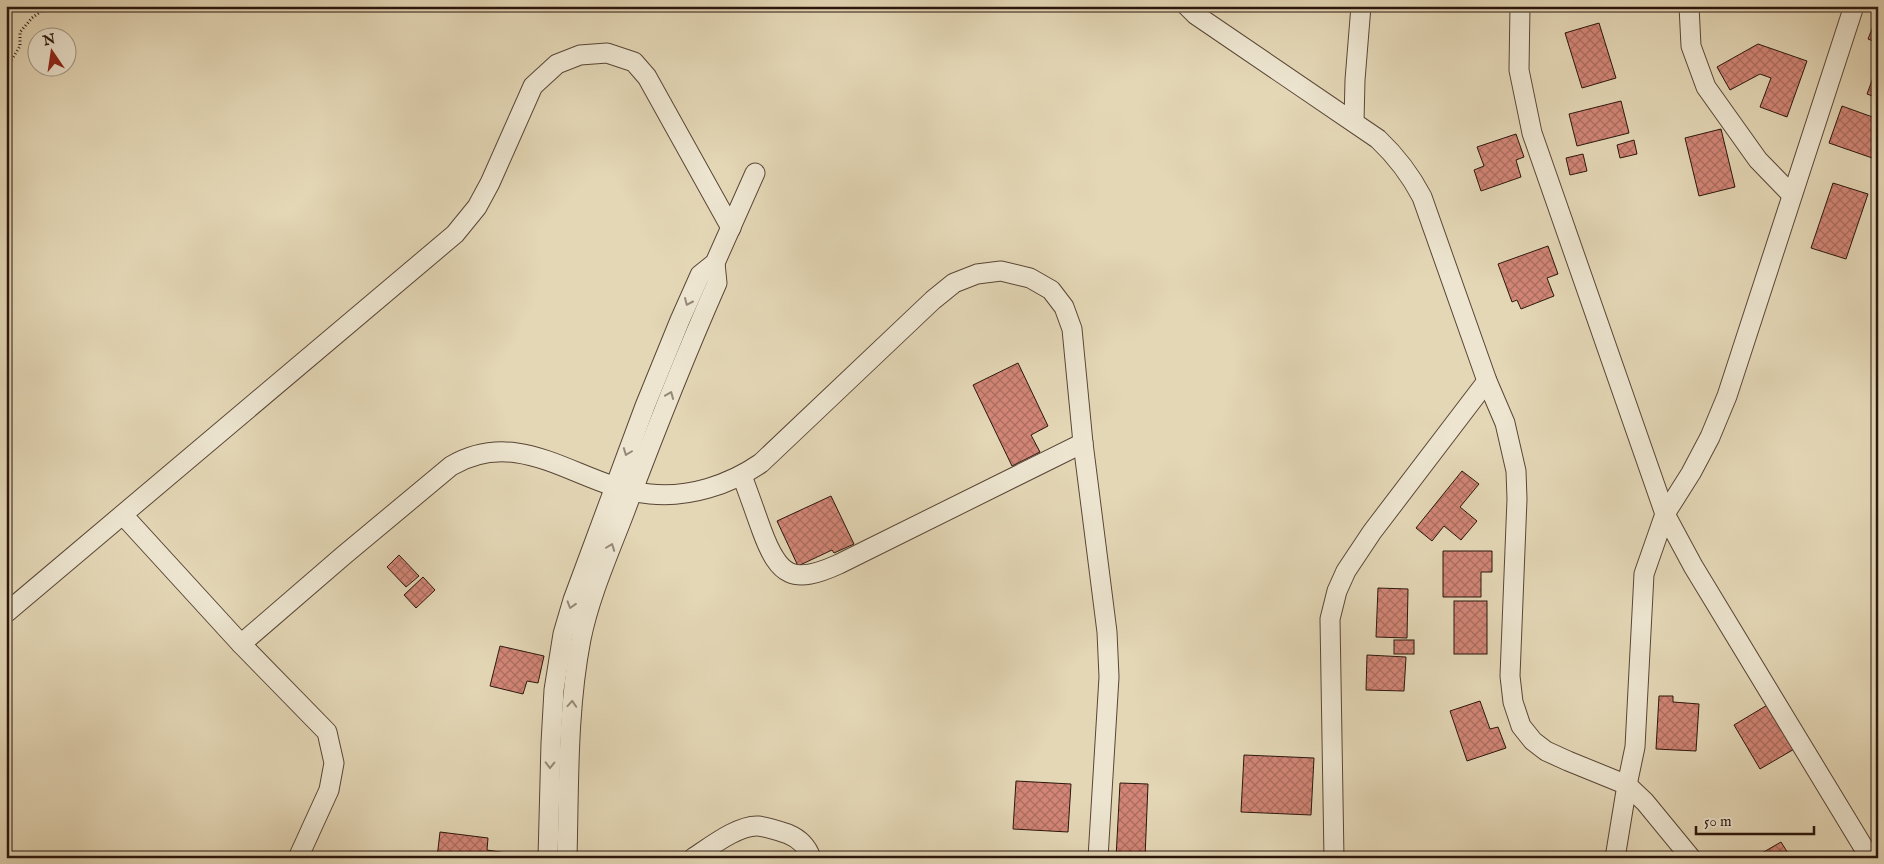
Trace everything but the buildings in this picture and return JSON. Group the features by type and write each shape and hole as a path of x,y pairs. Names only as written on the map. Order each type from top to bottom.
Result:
{"street":[{"path":"1187,6 1196,15 1378,139 1396,156 1412,176 1422,197 1487,381 1505,423 1516,471 1510,676 1513,702 1521,726 1533,741 1546,751 1626,785 1645,802 1691,858"},
{"path":"1354,122 1354,80 1361,6"},
{"path":"1520,6 1519,70 1532,133 1665,514 1693,566 1870,858"},
{"path":"1689,6 1691,46 1706,87 1758,160 1792,195"},
{"path":"1615,858 1626,785 1635,747 1644,574 1665,514 1691,473 1710,437 1728,396 1854,6"},
{"path":"6,613 454,234 477,207 490,183 533,86 557,64 580,55 607,53 634,62 647,77 731,228"},
{"path":"548,858 554,690 563,634 585,563 645,406 700,275 715,263 755,173"},
{"path":"567,858 573,691 581,638 603,569 662,413 717,283 715,263"},
{"path":"241,644 451,466 462,460 494,452 524,453 615,486 648,494 669,495 692,492 718,485 742,476 761,463 954,283 977,274 1001,271 1030,278 1051,290 1064,307 1072,329 1074,342 1083,443 1108,641 1109,677 1098,858"},
{"path":"1334,858 1330,619 1337,591 1346,571 1372,532 1487,381"},
{"path":"742,476 768,549 777,564 787,572 800,575 822,572 1083,443"},
{"path":"123,515 241,644 327,732 334,762 329,790 298,858"},
{"path":"693,858 736,832 757,826 780,831 794,837 808,847 811,858"}],"path":[{"path":"6,69 20,46 20,32 32,18 48,6"}]}
